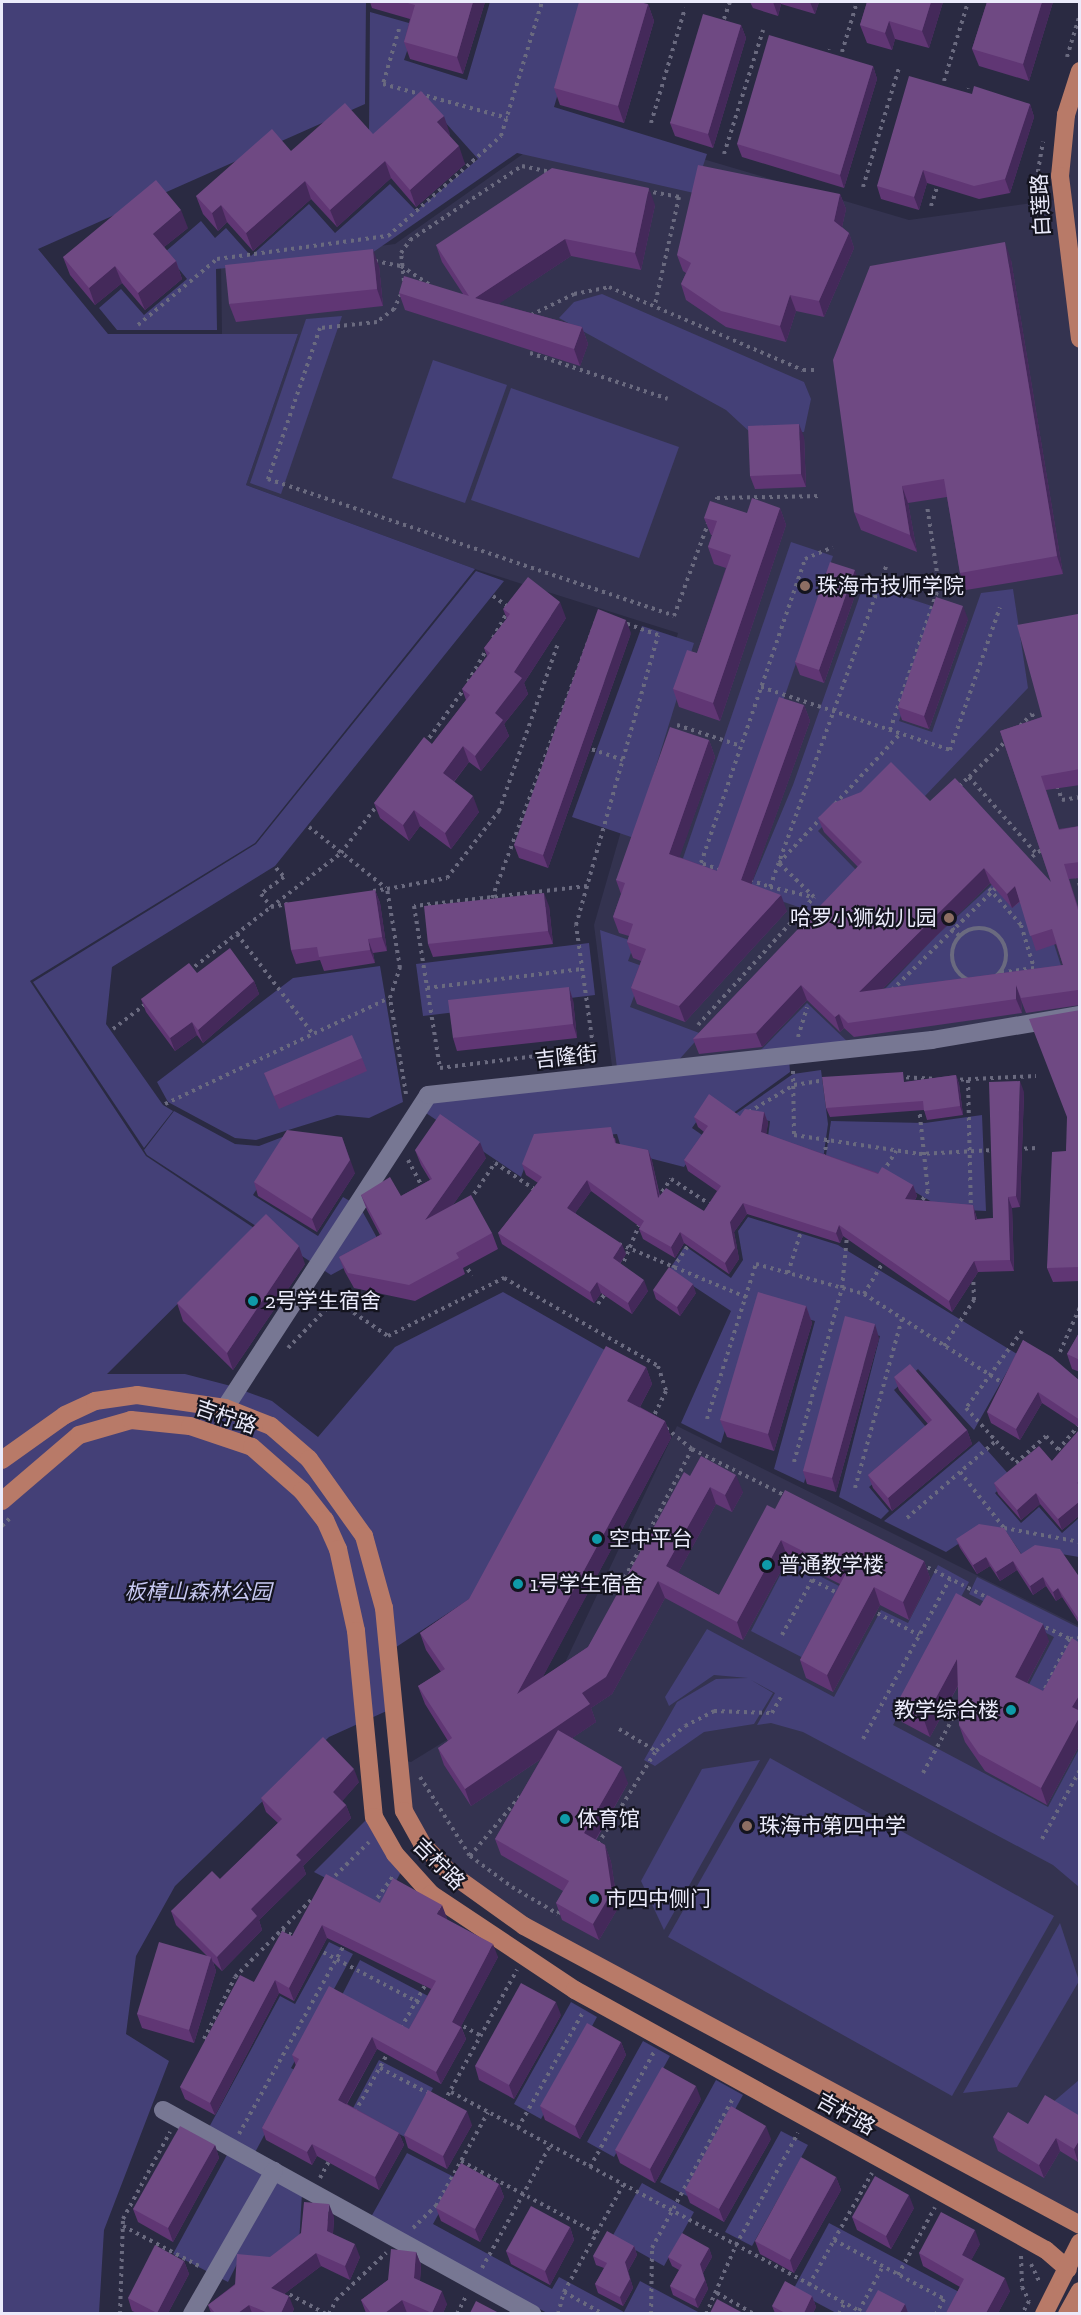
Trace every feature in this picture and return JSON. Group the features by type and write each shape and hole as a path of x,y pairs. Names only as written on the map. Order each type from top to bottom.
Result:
{"main road":[{"name":"白莲路","path":"1080,71 1066,115 1060,176 1080,339"},
{"name":"吉柠路","path":"2,1460 35,1432 95,1401 136,1395 225,1408 271,1426 309,1459 364,1536 384,1608 404,1811 422,1844 450,1873 524,1926 1080,2224"},
{"name":"吉柠路","path":"2,1501 79,1435 122,1422 190,1426 252,1447 302,1491 325,1520 338,1549 356,1631 374,1817 395,1854 431,1894 575,1990 1074,2267"},
{"path":"1044,2313 1074,2267 1080,2242"},
{"path":"1067,2313 1080,2291"}],"lane":[{"name":"吉隆街","path":"225,1408 428,1095 932,1040 1080,1015"},
{"path":"170,2114 532,2313"},
{"path":"192,2313 274,2171"}],"path":[{"path":"138,325 218,260 388,236 501,136 542,2"},
{"path":"724,19 730,2"},
{"path":"842,52 857,2"},
{"path":"944,81 968,2"},
{"path":"651,123 685,8"},
{"path":"399,28 383,84 507,118"},
{"path":"724,154 763,30"},
{"path":"826,60 829,49"},
{"path":"863,187 899,68"},
{"path":"962,109 968,88"},
{"path":"556,173 522,166 410,240 401,253 400,298 387,317 320,328 268,479 674,616 717,498 822,496"},
{"path":"931,206 941,174"},
{"path":"634,188 679,197 656,304"},
{"path":"367,262 402,266 436,288"},
{"path":"523,316 546,309 574,294 609,287 656,304 803,370 817,370"},
{"path":"542,320 546,309"},
{"path":"534,342 530,353 668,399"},
{"path":"890,730 939,585 927,506"},
{"path":"731,874 701,863 805,559 833,547"},
{"path":"770,887 886,566"},
{"path":"420,750 457,703 510,608 493,596"},
{"path":"761,687 950,750 1000,608"},
{"path":"492,898 595,612 606,616"},
{"path":"597,1076 576,925 658,635 616,620"},
{"path":"364,892 447,878 499,811 558,643"},
{"path":"954,791 1032,714 1040,735"},
{"path":"677,725 741,746"},
{"path":"779,863 901,733"},
{"path":"550,735 561,739"},
{"path":"581,746 622,760"},
{"path":"969,777 1035,852"},
{"path":"1055,778 1062,800 1080,797"},
{"path":"184,975 341,852 384,796"},
{"path":"309,827 387,889 400,969 390,998 408,1104"},
{"path":"1018,868 1035,852 1057,844"},
{"path":"779,863 814,897"},
{"path":"271,907 261,894 284,877 276,868"},
{"path":"1075,868 1080,886"},
{"path":"958,984 967,980 985,982 1000,973 1034,968 1021,925 976,876"},
{"path":"741,877 770,887 814,897"},
{"path":"900,993 888,995 957,922 1000,884"},
{"path":"587,886 414,906 440,1068 593,1049"},
{"path":"698,1025 814,897"},
{"path":"271,907 294,903"},
{"path":"950,915 957,922"},
{"path":"952,928 960,936"},
{"path":"967,980 952,958 960,936 979,928 995,933 1006,956 1000,973"},
{"path":"237,934 313,1034"},
{"path":"428,988 582,969"},
{"path":"112,1029 157,995"},
{"path":"165,1104 390,998"},
{"path":"807,1007 793,1055 794,1135 927,1154 1037,1148"},
{"path":"893,1076 968,1080 1036,1077"},
{"path":"914,1077 916,1088"},
{"path":"743,1122 754,1107 794,1085 839,1078"},
{"path":"968,1080 972,1220"},
{"path":"916,1210 928,1191 927,1154 918,1099"},
{"path":"822,1162 828,1140"},
{"path":"398,1141 425,1192"},
{"path":"879,1180 896,1151"},
{"path":"464,1208 495,1163 544,1195"},
{"path":"651,1207 671,1179 713,1207"},
{"path":"708,1216 719,1198"},
{"path":"615,1278 632,1252 645,1217"},
{"path":"788,1273 805,1218"},
{"path":"794,1462 842,1288 850,1229"},
{"path":"673,1268 696,1233"},
{"path":"613,1240 632,1252 746,1297"},
{"path":"864,1294 887,1256"},
{"path":"462,1258 472,1276"},
{"path":"707,1419 756,1264 864,1294 1017,1392"},
{"path":"944,1346 974,1300 973,1266"},
{"path":"279,1356 335,1300 388,1336 504,1278 658,1366 666,1391 653,1418 692,1449 795,1501"},
{"path":"598,1304 609,1287"},
{"path":"1060,1352 1080,1307"},
{"path":"855,1488 902,1319"},
{"path":"1022,1330 987,1374 966,1408 1016,1463 1046,1437 1065,1458"},
{"path":"1058,1450 1080,1424"},
{"path":"907,1518 996,1441"},
{"path":"616,1596 692,1449"},
{"path":"960,1473 1004,1528 1080,1542"},
{"path":"2,1526 17,1510"},
{"path":"908,1558 1000,1604"},
{"path":"863,1739 950,1579"},
{"path":"782,1635 812,1580 841,1595"},
{"path":"861,1605 919,1635"},
{"path":"1030,1619 1070,1639 1080,1638"},
{"path":"1050,1697 1040,1692 1070,1639"},
{"path":"592,1854 656,1751 685,1725 714,1711 772,1713 782,1695"},
{"path":"923,1773 961,1702"},
{"path":"619,1730 656,1751"},
{"path":"1042,1839 1080,1770"},
{"path":"418,1773 471,1856 558,1914 564,1904"},
{"path":"413,1776 415,1785"},
{"path":"471,1856 528,1787"},
{"path":"204,2039 235,1977 373,1837"},
{"path":"367,1912 399,1867"},
{"path":"282,1930 435,2012"},
{"path":"231,2148 335,1958 354,1931"},
{"path":"380,2068 445,2102 519,1968"},
{"path":"352,2120 432,1972"},
{"path":"518,2128 584,2011"},
{"path":"453,2021 481,2036"},
{"path":"590,2167 655,2051"},
{"path":"451,2092 859,2311 883,2266"},
{"path":"651,2313 652,2248 735,2095"},
{"path":"277,2288 327,2313 336,2300 436,2206 488,2112"},
{"path":"120,2313 123,2226 170,2114"},
{"path":"706,2313 717,2293 736,2245 799,2131"},
{"path":"457,2313 550,2146"},
{"path":"312,2192 335,2151"},
{"path":"461,2161 596,2233"},
{"path":"809,2285 873,2171"},
{"path":"558,2313 564,2292 623,2184"},
{"path":"898,2275 936,2206"},
{"path":"123,2226 214,2274"},
{"path":"834,2240 944,2299 936,2313"},
{"path":"1021,2253 1022,2288 1029,2301 1022,2313"},
{"path":"789,2286 794,2276"},
{"path":"564,2292 603,2313"},
{"path":"717,2293 754,2313"},
{"path":"838,2313 844,2304"}],"shaded area":[{"name":"珠海市技师学院","path":"1079,72 1079,1014 613,1074 594,925 678,633 475,569 246,485 298,334 222,334 221,266 395,244 571,120 909,220 1061,199"},
{"name":"珠海市第四中学","path":"677,1426 1079,1626 1079,2224 524,1925 424,1843 397,1759 411,1762 562,1669"}],"green space":[{"name":"板樟山森林公园","path":"2,2 366,2 365,104 38,249 108,334 298,334 246,485 475,569 255,843 30,981 146,1156 254,1228 107,1374 185,1374 231,1386 272,1401 318,1437 395,1347 503,1292 610,1353 485,1589 387,1653 391,1709 329,1737 175,1886 136,1956 126,2034 169,2061 104,2230 99,2313 2,2314"},
{"path":"490,2 585,2 554,107 707,154 694,193 517,153 369,255 216,269 217,330 117,330 99,308 121,289 144,315 187,279 165,252 201,221 215,238 226,228 251,256 309,204 335,233 390,184 416,211 478,159 428,103 380,146 369,133 370,12 416,25 404,60 467,80"},
{"path":"602,294 804,382 811,399 804,432 752,434 726,410 559,318 574,302"},
{"path":"342,316 281,494 250,483 306,319"},
{"path":"433,360 507,385 465,503 392,478"},
{"path":"511,388 679,447 639,558 471,500"},
{"path":"791,542 833,556 721,881 680,867"},
{"path":"476,571 504,581 275,866 112,967 106,1024 163,1105 173,1111 144,1148 33,982 256,844"},
{"path":"864,584 938,608 899,721 932,732 981,593 1013,589 1028,688 925,796 836,813 818,831 856,870 816,913 749,890 793,785"},
{"path":"642,626 694,643 634,838 572,817"},
{"path":"1025,854 1065,978 880,994 936,936"},
{"path":"600,930 635,942 628,961 645,967 630,1007 702,1034 676,1063 617,1068"},
{"path":"589,943 595,995 423,1016 416,964"},
{"path":"380,966 403,1102 369,1118 337,1115 256,1140 235,1138 168,1102 157,1082 293,978"},
{"path":"807,1003 851,1045 756,1055"},
{"path":"789,1058 790,1072 732,1114 711,1101 692,1128 705,1137 684,1167 622,1151 617,1134 534,1142 521,1177 423,1111 431,1098"},
{"path":"821,1070 828,1124 823,1160 763,1176 770,1121 734,1115 793,1074"},
{"path":"174,1111 235,1144 259,1146 293,1133 253,1195 318,1236 343,1197 360,1207 382,1247 331,1275 147,1155 144,1150"},
{"path":"982,1115 986,1211 944,1209 886,1175 825,1162 831,1121 925,1123"},
{"path":"748,1217 838,1245 1017,1354 974,1430 918,1369 894,1390 932,1434 869,1487 889,1511 881,1519 839,1497 880,1336 847,1327 804,1483 774,1469 815,1321 763,1306 721,1443 681,1423 731,1311 669,1270 685,1246 731,1278 743,1260 738,1231"},
{"path":"979,1441 1012,1478 995,1493 1021,1523 1039,1507 1062,1533 1079,1518 1079,1557 1037,1550 1024,1558 1007,1533 981,1529 946,1552 884,1521"},
{"path":"788,1560 849,1591 811,1662 751,1631"},
{"path":"938,1565 969,1582 893,1725 1048,1807 1079,1749 1079,1887 1053,1865 803,1732 771,1723 757,1725 775,1693 751,1680 773,1693 754,1724 704,1732 655,1766 644,1760 677,1702 716,1679 748,1678 714,1675 669,1706 665,1697 707,1629 834,1697 881,1610 908,1623"},
{"path":"977,1577 1079,1628 1079,1649 1050,1703 1026,1690 1054,1637 969,1594"},
{"path":"770,1758 1054,1916 952,2096 668,1937"},
{"path":"760,1760 664,1930 641,1881 702,1769"},
{"path":"368,1818 402,1870 382,1907 314,1872"},
{"path":"1060,1923 1079,1981 1017,2087 963,2093"},
{"path":"329,1942 353,1954 291,2068 298,2072 253,2156 207,2131 280,1996 295,2004"},
{"path":"360,1960 430,1997 411,2033 341,1997"},
{"path":"571,2002 597,2017 541,2119 514,2104"},
{"path":"643,2041 670,2056 614,2157 587,2142"},
{"path":"379,2060 433,2088 407,2138 352,2110"},
{"path":"716,2080 743,2095 687,2196 660,2182"},
{"path":"1079,2080 1079,2119 1052,2103"},
{"path":"781,2131 808,2145 752,2246 725,2232"},
{"path":"228,2153 302,2193 299,2244 270,2264 238,2262 228,2282 173,2254"},
{"path":"407,2153 458,2179 433,2224 552,2289 559,2277 624,2312 640,2281 700,2313 547,2313 371,2217"},
{"path":"642,2183 694,2212 664,2266 612,2237"},
{"path":"829,2223 961,2293 950,2313 838,2314 793,2290"}],"building":[{"path":"404,2 473,2 457,57 404,42 415,5"},
{"path":"579,2 648,4 618,106 554,88"},
{"path":"867,2 931,2 922,31 889,21 885,33 860,25"},
{"path":"987,2 1042,2 1023,64 972,49"},
{"path":"703,14 741,25 708,134 670,123"},
{"path":"769,35 873,66 840,175 737,144"},
{"path":"909,76 972,94 974,86 1030,104 1005,179 974,186 923,170 914,197 877,186"},
{"path":"421,91 444,116 437,122 459,146 410,190 385,161 330,210 305,181 246,233 221,205 212,213 196,196 272,129 291,151 345,103 373,134"},
{"path":"698,165 840,194 834,221 849,233 819,301 790,295 780,326 721,311 681,284 691,263 677,255"},
{"path":"552,168 649,188 635,253 565,239 475,298 582,327 574,349 399,293 404,276 469,296 436,245"},
{"path":"156,180 181,210 153,234 176,261 138,293 115,266 89,288 63,257"},
{"path":"1005,242 1057,556 960,573 944,479 902,486 910,535 854,512 833,360 870,266"},
{"path":"373,249 377,289 229,304 225,265"},
{"path":"799,424 801,474 750,476 748,426"},
{"path":"752,498 780,508 713,703 673,689 687,650 697,653 731,555 708,547 717,521 704,518 710,501 747,513"},
{"path":"830,562 855,570 819,670 795,662"},
{"path":"528,577 560,602 514,672 522,678 495,713 503,720 475,756 463,746 443,773 473,796 445,833 414,810 403,825 374,803 424,737 432,744 470,695 462,689 490,653 484,648 510,614 503,609"},
{"path":"936,597 963,606 924,716 898,707"},
{"path":"598,609 626,620 543,855 514,845"},
{"path":"1078,614 1080,625 1080,769 1041,776 1059,830 1080,826 1080,862 1064,864 1078,910 1080,910 1080,991 1021,998 1016,985 1016,999 848,1023 839,1014 835,1017 801,985 756,1033 693,1039 862,862 818,818 833,803 861,792 891,762 930,801 955,778 1051,882 1000,731 1042,717 1017,625","holes":["984,868 1007,894 1015,886 1030,936 1052,929 1063,965 859,992"]},
{"path":"779,697 804,705 741,880 781,895 679,1006 631,988 646,949 627,942 633,924 613,917 625,883 616,880 670,727 709,740 669,854 717,871"},
{"path":"375,890 382,937 368,939 370,950 319,957 317,947 291,950 284,903"},
{"path":"544,893 548,931 428,944 424,906"},
{"path":"230,948 254,981 198,1030 192,1022 170,1038 141,999 189,963 197,973"},
{"path":"569,987 573,1024 453,1038 448,1000"},
{"path":"1080,1010 1080,1267 1047,1268 1052,1152 1066,1151 1067,1117 1029,1019"},
{"path":"352,1035 362,1058 274,1096 264,1073"},
{"path":"903,1072 904,1082 956,1075 960,1106 924,1111 923,1101 826,1108 822,1077"},
{"path":"1020,1081 1016,1196 1008,1197 1010,1260 974,1261 949,1301 839,1225 836,1233 743,1203 730,1222 735,1248 725,1263 680,1232 671,1247 639,1229 644,1221 587,1180 567,1208 622,1244 613,1258 644,1280 628,1303 597,1282 590,1292 498,1233 542,1177 522,1164 534,1134 611,1127 615,1143 648,1150 658,1198 666,1188 704,1211 721,1186 684,1160 708,1126 694,1117 709,1094 740,1116 745,1109 764,1112 761,1132 878,1174 882,1167 913,1185 905,1199 973,1205 975,1220 993,1218 989,1082"},
{"path":"440,1114 480,1142 425,1220 471,1195 492,1233 456,1253 459,1258 409,1285 348,1273 339,1257 382,1234 361,1195 390,1177 401,1196 432,1179 415,1150"},
{"path":"287,1130 342,1137 350,1160 312,1219 254,1182"},
{"path":"266,1214 299,1246 227,1353 177,1303"},
{"path":"669,1267 693,1284 677,1307 653,1290"},
{"path":"758,1292 806,1306 768,1434 720,1420"},
{"path":"845,1316 875,1324 832,1478 803,1471"},
{"path":"1080,1331 1080,1360 1067,1354"},
{"path":"1023,1340 1052,1357 1080,1381 1080,1420 1038,1392 1016,1429 987,1412"},
{"path":"606,1346 646,1367 627,1401 665,1421 517,1694 588,1647 684,1472 690,1476 701,1456 736,1475 725,1495 710,1487 666,1566 719,1595 767,1505 775,1509 785,1490 924,1561 903,1602 874,1587 827,1675 800,1660 846,1573 781,1540 737,1622 658,1581 606,1677 582,1693 590,1704 465,1789 438,1748 452,1738 418,1686 445,1669 420,1633 469,1599"},
{"path":"910,1364 967,1430 888,1498 868,1475 932,1420 894,1377"},
{"path":"1080,1429 1080,1480 1077,1483 1080,1485 1080,1501 1058,1519 1036,1493 1017,1510 994,1483 1039,1446 1052,1461"},
{"path":"979,1524 1004,1528 1021,1554 1035,1545 1060,1549 1080,1578 1080,1621 1058,1588 1053,1592 1043,1577 1030,1586 1013,1561 996,1572 986,1557 973,1565 956,1539"},
{"name":"教学综合楼","path":"956,1593 980,1606 987,1595 1043,1624 1015,1677 1043,1691 1072,1638 1080,1643 1080,1694 1072,1707 1080,1711 1080,1716 1041,1788 979,1754 959,1725 957,1659 924,1720 896,1705"},
{"name":"体育馆","path":"558,1730 622,1767 584,1833 605,1845 612,1892 593,1924 556,1903 569,1881 495,1839"},
{"path":"323,1737 354,1769 333,1792 346,1805 296,1855 301,1860 251,1909 257,1916 217,1957 171,1911 212,1871 220,1879 282,1819 261,1798"},
{"path":"326,1874 380,1903 393,1878 442,1905 437,1914 493,1944 452,2022 461,2027 436,2072 372,2037 338,2100 399,2133 375,2177 312,2144 307,2152 262,2128 299,2059 292,2055 329,1986 409,2029 436,1981 322,1925 289,1988 275,1980 210,2103 180,2087 240,1975 254,1982 282,1931 292,1936"},
{"path":"159,1942 211,1957 189,2030 137,2014"},
{"path":"521,1983 556,2002 509,2085 475,2066"},
{"path":"587,2023 621,2042 575,2126 540,2106"},
{"path":"662,2067 696,2086 650,2169 615,2150"},
{"path":"428,2090 467,2111 443,2156 404,2135"},
{"path":"1045,2095 1080,2116 1080,2139 1074,2149 1056,2138 1039,2165 993,2137 1008,2112 1028,2124"},
{"path":"731,2106 766,2126 719,2209 685,2190"},
{"path":"180,2126 215,2145 168,2228 133,2209"},
{"path":"801,2157 836,2177 790,2260 755,2241"},
{"path":"461,2163 499,2184 475,2229 436,2208"},
{"path":"875,2176 909,2195 886,2236 852,2217"},
{"path":"304,2202 329,2204 327,2231 355,2244 345,2266 316,2253 271,2288 289,2296 281,2313 268,2313 249,2305 238,2313 215,2313 208,2305 235,2285 237,2254 270,2257 301,2233"},
{"path":"531,2206 570,2227 545,2271 506,2251"},
{"path":"941,2212 975,2230 962,2255 1005,2278 986,2313 946,2313 964,2279 919,2253"},
{"path":"607,2231 634,2246 625,2262 630,2279 620,2297 595,2284 607,2263 593,2256"},
{"path":"682,2233 709,2248 700,2264 705,2280 695,2299 670,2286 682,2265 668,2257"},
{"path":"155,2245 184,2261 157,2313 128,2298"},
{"path":"391,2249 416,2252 414,2278 442,2291 432,2313 402,2300 385,2313 371,2313 361,2300 388,2280"},
{"path":"785,2281 812,2296 804,2313 785,2313 772,2306"},
{"path":"878,2290 905,2304 900,2313 865,2313"},
{"path":"717,2299 743,2313 710,2313"},
{"path":"476,2301 499,2313 470,2313"}],"place":[{"name":"珠海市技师学院","path":"805,586"},
{"name":"哈罗小狮幼儿园","path":"949,918"},
{"name":"2号学生宿舍","path":"253,1301"},
{"name":"空中平台","path":"597,1539"},
{"name":"普通教学楼","path":"767,1565"},
{"name":"1号学生宿舍","path":"518,1584"},
{"name":"教学综合楼","path":"1011,1710"},
{"name":"体育馆","path":"565,1819"},
{"name":"珠海市第四中学","path":"747,1826"},
{"name":"市四中侧门","path":"594,1899"}]}
